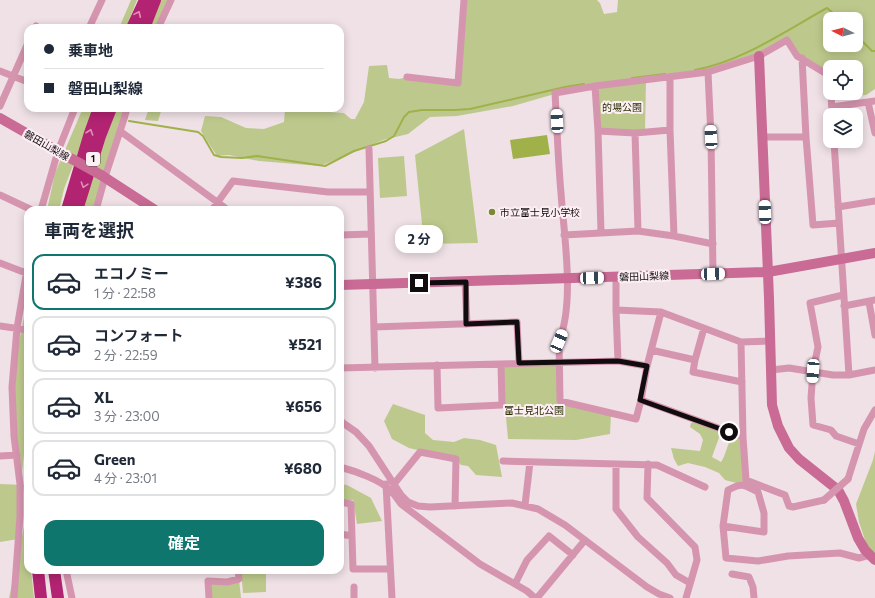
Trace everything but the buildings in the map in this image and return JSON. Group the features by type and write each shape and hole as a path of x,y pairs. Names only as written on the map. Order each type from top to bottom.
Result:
{"highway":[{"path":"134,24 145,0"},
{"path":"146,24 156,0"},
{"name":"1","path":"68,206 98,112"},
{"name":"1","path":"78,206 110,112"},
{"path":"32,574 35,598"},
{"path":"38,574 41,598"},
{"path":"48,574 51,598"},
{"path":"55,574 58,598"}],"main road":[{"path":"759,56 772,405 778,426 789,448 799,459 838,490 844,500 858,538 865,550 872,557"},
{"name":"磐田山梨線","path":"0,118 103,176 149,206"},
{"name":"磐田山梨線","path":"344,285 768,272 875,253"}],"street":[{"path":"91,24 102,0"},
{"path":"160,24 171,0"},
{"path":"407,76 458,83 464,0"},
{"path":"661,312 647,366 636,419 560,401 559,341 563,332 567,305 567,279 559,177 555,93 595,86 708,72 759,56 787,40 797,56 823,72"},
{"path":"0,106 24,52"},
{"path":"802,58 806,137 813,225 839,224"},
{"path":"0,70 24,80"},
{"path":"708,72 711,137 713,274"},
{"path":"670,77 670,130 674,236"},
{"path":"595,86 601,232"},
{"path":"832,100 832,107 872,101 875,133"},
{"path":"42,206 74,112"},
{"path":"97,206 103,176 126,112"},
{"path":"598,130 635,133 670,130"},
{"path":"120,131 222,206"},
{"path":"635,133 638,231"},
{"path":"762,137 806,137"},
{"path":"834,148 849,375"},
{"path":"369,149 375,368"},
{"path":"215,206 233,181 328,192 370,192"},
{"path":"0,195 24,206"},
{"path":"838,207 875,201"},
{"path":"564,234 638,231 674,236 713,244"},
{"path":"344,235 371,234"},
{"path":"0,264 24,271"},
{"path":"616,277 618,361"},
{"path":"466,282 466,324"},
{"path":"843,295 810,303 818,347 813,371 811,398 813,425 832,430 836,436 860,444"},
{"path":"14,598 20,516 20,484 14,436 12,387 22,329 24,300"},
{"path":"844,306 872,301 875,335"},
{"path":"616,310 661,312 741,342 770,341"},
{"path":"374,327 517,322 519,363"},
{"path":"0,326 22,329"},
{"path":"704,328 693,372 742,382"},
{"path":"741,342 743,437 746,480 785,495 789,506 793,507 824,500 848,479 864,429 875,410"},
{"path":"651,350 695,360"},
{"path":"344,368 618,361 647,366"},
{"path":"437,365 438,408 502,405 501,364"},
{"path":"771,370 789,368 833,375 849,375 875,370"},
{"path":"640,400 743,437"},
{"path":"344,424 356,432 369,446 401,495 408,502 418,506 430,507 512,503 538,509 551,515 646,587 670,598"},
{"path":"394,484 420,452 456,459 455,506"},
{"path":"0,456 17,455"},
{"path":"503,461 657,465 705,487"},
{"path":"525,505 530,462"},
{"path":"616,464 616,509 638,537 667,563 676,575 690,583"},
{"path":"648,464 647,498 695,547 698,560 686,598"},
{"path":"344,468 357,472 386,487 401,504 480,564 536,598 585,540"},
{"path":"387,473 386,487 392,598"},
{"path":"723,526 764,532 764,513 758,492 742,485 738,485 728,490 723,526 726,558 758,561 788,556 840,553 859,558 872,557"},
{"path":"344,503 351,504 353,570 390,569"},
{"path":"344,535 352,536"},
{"path":"515,584 527,560 549,536 573,555"},
{"path":"67,574 72,598"},
{"path":"209,598 208,581 228,582 239,579 238,574"},
{"path":"732,574 749,577 753,587 754,598"},
{"path":"354,587 354,598"}],"green space":[{"path":"131,0 137,0 128,24 121,24"},
{"path":"156,0 171,0 160,24 146,24"},
{"name":"的場公園","path":"467,0 597,0 600,3 604,14 617,12 618,0 875,0 875,89 866,95 863,95 863,60 823,60 823,71 798,56 787,40 765,52 708,72 646,80 645,132 598,131 593,83 513,106 457,116 430,117 408,134 383,140 320,166 259,161 229,155 217,156 201,131 205,116 221,117 246,128 264,129 284,122 285,112 344,113 351,119 355,119 364,102 369,66 387,65 389,78 399,79 407,77 458,83"},
{"path":"81,112 93,112 64,189 60,206 48,206 55,173"},
{"path":"111,112 126,112 98,206 79,206"},
{"path":"148,112 161,112 158,121 145,120"},
{"path":"464,129 478,243 424,244 415,155"},
{"path":"404,156 407,196 380,198 378,158"},
{"path":"24,317 24,455 22,473 13,410 18,346"},
{"name":"富士見北公園","path":"559,363 560,401 611,414 610,434 576,440 508,439 501,364"},
{"path":"393,404 425,415 425,433 433,440 454,442 464,438 480,440 496,445 502,477 476,475 468,466 461,465 456,459 409,448 392,439 384,421"},
{"path":"694,422 721,432 712,457 721,462 733,437 743,437 744,485 725,480 719,473 705,467 688,463 678,466 671,448 700,451 703,440 700,434 690,427 691,423"},
{"path":"875,451 875,560 870,555 859,522 856,504"},
{"path":"0,484 24,485 18,539 0,542"},
{"path":"344,485 371,498 382,521 357,524 353,500 344,500"},
{"path":"24,527 24,574 31,574 34,598 9,598"},
{"path":"241,574 266,574 266,592 243,593"},
{"path":"239,579 241,598 209,598 208,581"}],"shaded area":[{"path":"547,135 550,154 513,159 510,140"}],"waterway":[{"path":"695,70 730,60 763,44 827,8 832,12"},
{"path":"863,42 872,51 875,51"},
{"path":"632,78 665,74"},
{"path":"129,121 198,132 203,136 214,155 221,157 242,158 257,156 325,166 354,151 386,141 394,136 404,117 409,112 422,110 470,109 584,84"}],"place":[{"name":"市立富士見小学校","path":"492,212"}],"route":[{"path":"419,283 466,282 466,324 517,322 519,363 618,361 647,366 640,400 729,432"}]}
